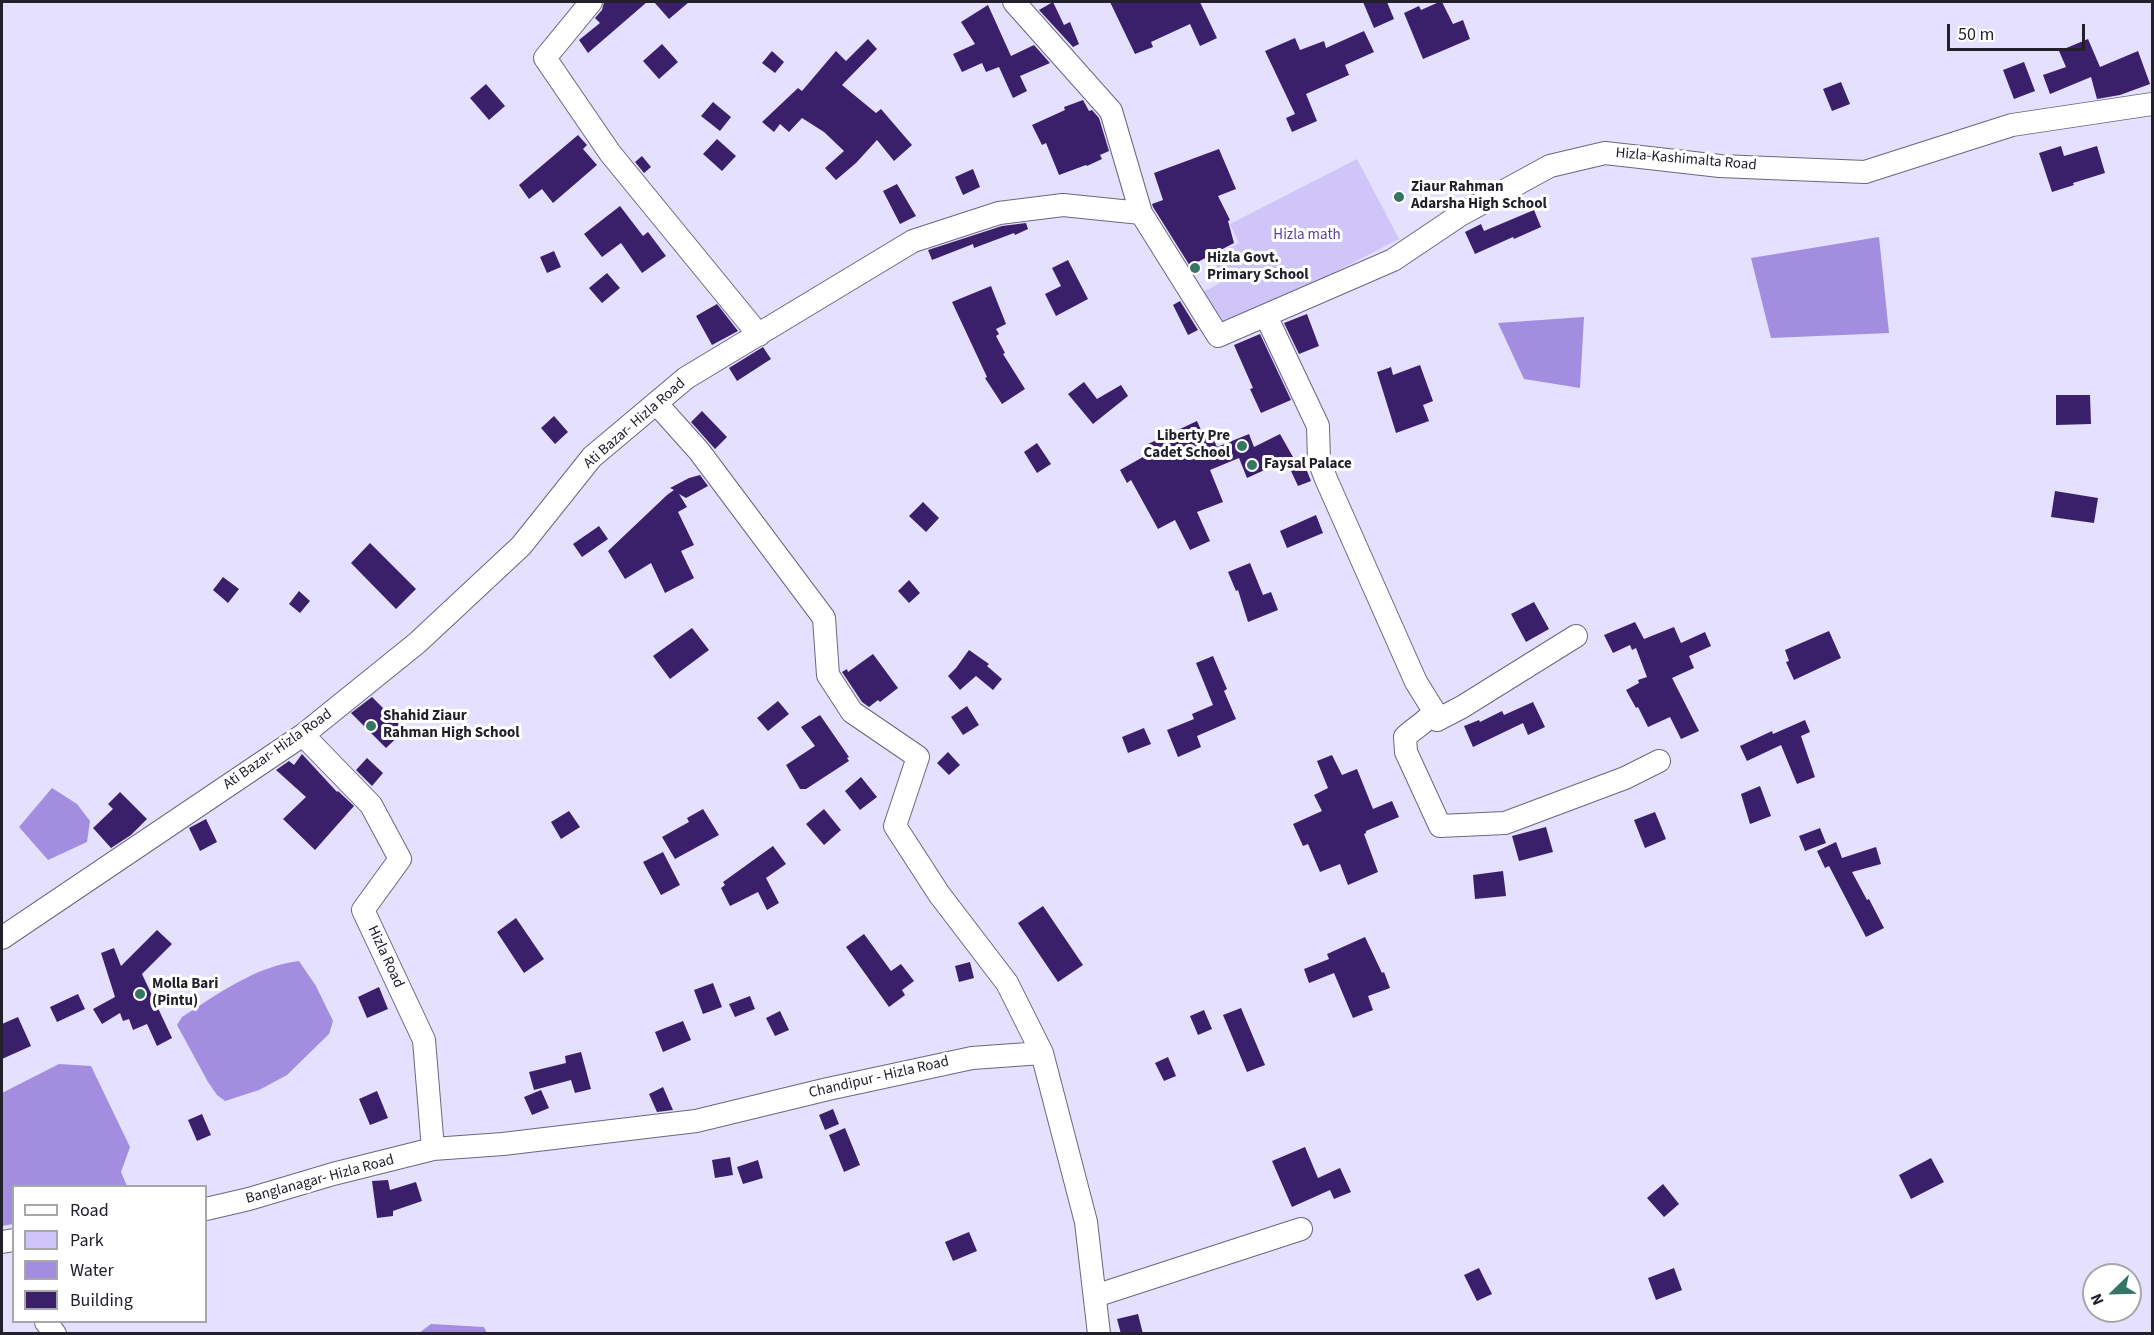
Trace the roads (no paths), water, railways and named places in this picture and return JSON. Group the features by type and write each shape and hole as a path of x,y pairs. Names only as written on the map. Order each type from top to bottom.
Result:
{"street":[{"path":"591,2 545,58 610,153 759,335"},
{"path":"1014,2 1111,111 1141,213"},
{"name":"Hizla-Kashimalta Road","path":"1141,213 1218,336 1393,260 1460,215 1550,166 1605,153 1720,166 1865,172 2012,125 2152,104"},
{"name":"Ati Bazar- Hizla Road","path":"2,938 303,735 417,644 521,546 592,457 686,378 913,241 999,213 1063,205 1141,213"},
{"path":"1266,316 1318,426 1319,461 1326,479 1416,682 1437,720 1462,707 1576,636"},
{"path":"656,404 699,451 824,618 828,675 852,712 918,757 896,826 939,894 1007,983 1042,1053 1086,1222 1099,1334"},
{"path":"1434,711 1425,723 1413,729 1405,737 1406,752 1440,826 1505,823 1625,778 1659,761"},
{"name":"Hizla Road","path":"303,735 370,806 400,859 363,910 424,1040 434,1149"},
{"name":"Chandipur - Hizla Road","path":"434,1149 503,1144 696,1121 828,1089 972,1058 1042,1053"},
{"name":"Banglanagar- Hizla Road","path":"207,1209 434,1149"},
{"path":"1095,1296 1301,1229"}],"water":[{"path":"1879,237 1889,333 1771,338 1751,258"},
{"path":"1584,317 1580,388 1524,379 1498,323"},
{"path":"52,788 77,804 90,821 87,842 48,860 19,827"},
{"path":"299,961 316,986 333,1021 329,1034 287,1075 259,1090 225,1101 217,1095 208,1082 177,1025 182,1017 238,982 268,969"},
{"path":"59,1064 91,1066 130,1147 121,1172 127,1185 12,1185 12,1224 2,1226 2,1093"},
{"path":"431,1324 484,1327 487,1333 419,1333"}],"place":[{"name":"Ziaur Rahman Adarsha High School","path":"1399,197"},
{"name":"Hizla Govt. Primary School","path":"1195,268"},
{"name":"Liberty Pre Cadet School","path":"1242,446"},
{"name":"Faysal Palace","path":"1252,465"},
{"name":"Shahid Ziaur Rahman High School","path":"371,726"},
{"name":"Molla Bari (Pintu)","path":"140,994"}],"park label":[{"name":"Hizla math","path":"1307,236"}]}
